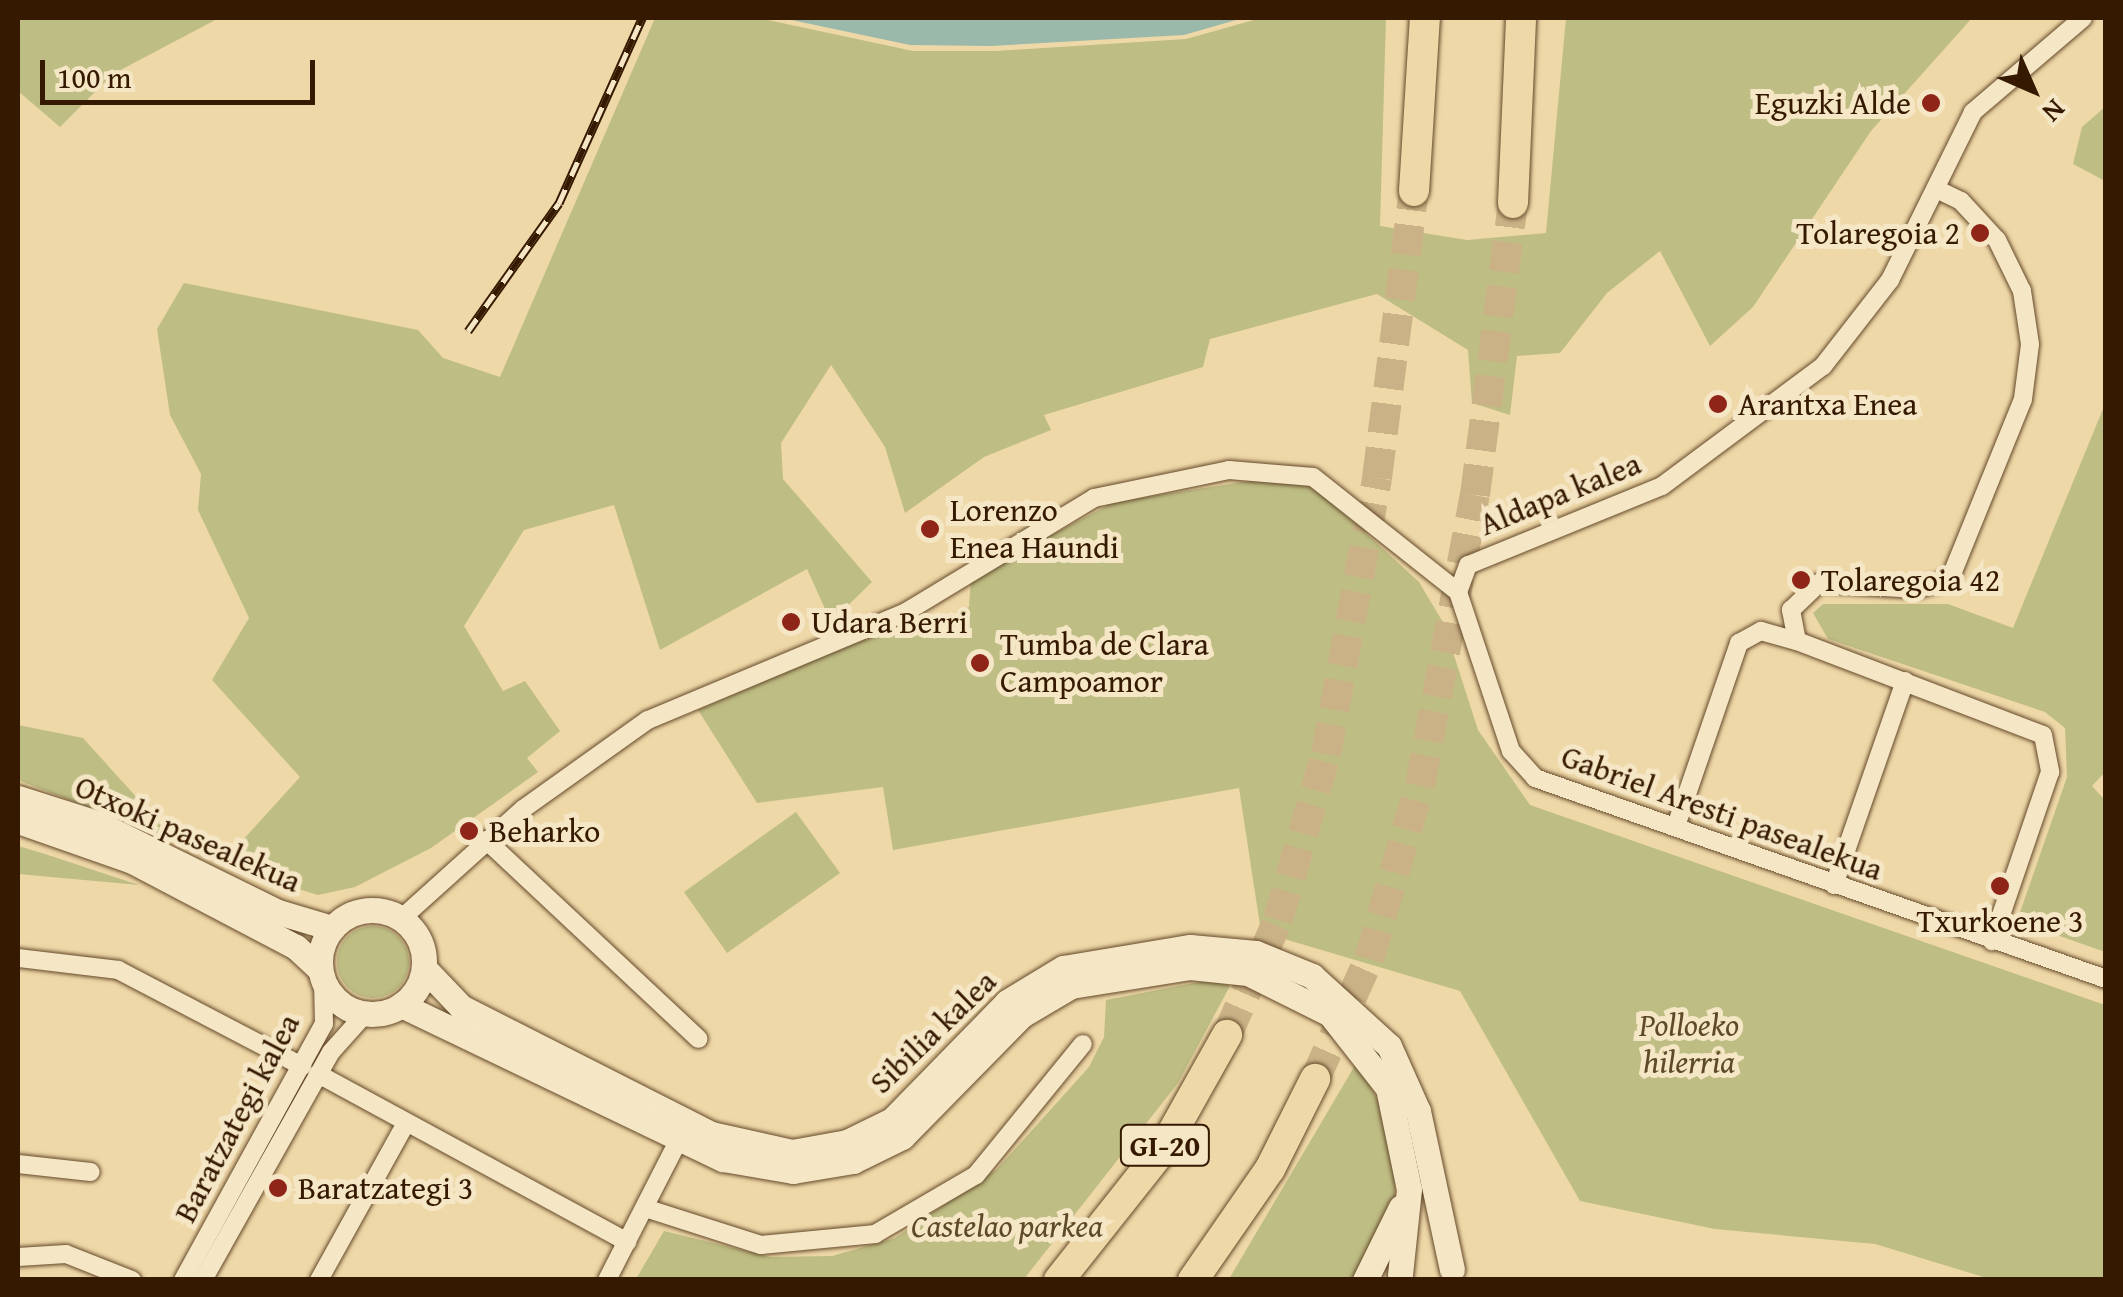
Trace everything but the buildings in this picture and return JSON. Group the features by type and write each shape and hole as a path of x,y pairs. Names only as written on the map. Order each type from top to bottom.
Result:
{"highway":[{"path":"1425,18 1425,108"},
{"path":"1414,191 1439,18"},
{"path":"1513,203 1521,18"},
{"name":"GI-20","path":"1059,1280 1089,1247 1162,1149 1227,1035"},
{"name":"GI-20","path":"1198,1275 1315,1079"},
{"path":"1070,1280 1089,1247"}],"main road":[{"name":"Otxoki pasealekua","path":"18,798 98,823 278,912 332,928"},
{"name":"Otxoki pasealekua","path":"18,820 132,861 296,947 321,975"},
{"path":"368,909 402,918 419,936 424,968 401,1005 364,1014 321,975 332,928 368,909"},
{"name":"Sibilia kalea","path":"424,968 460,1007 711,1134 792,1152 847,1142 892,1120 1007,1002 1064,968 1190,946 1256,953 1328,987 1388,1046 1418,1111 1459,1274"},
{"name":"Sibilia kalea","path":"401,1005 680,1139 771,1171 853,1160 920,1122 1043,1000 1124,972 1222,968 1302,994 1355,1037 1388,1088 1406,1168 1398,1278"},
{"path":"1365,1280 1396,1225 1406,1168"},
{"path":"1398,1278 1424,1265 1459,1274"}],"street":[{"name":"Aldapa kalea","path":"1458,592 1468,566 1643,497 1778,406 1855,331 1936,189 1973,112 2083,18"},
{"path":"1797,641 1791,610 1819,583 1917,589 1950,579 2023,399 2030,344 2022,291 1997,240 1961,200 1936,189"},
{"path":"402,918 523,809 648,720 906,612 1041,523 1138,486 1229,470 1313,478 1458,592"},
{"name":"Gabriel Aresti pasealekua","path":"1458,592 1520,767 1834,885 2106,979"},
{"path":"1676,826 1739,643 1761,631 1797,641 2031,727 2052,752 1992,942"},
{"path":"1834,885 1905,681"},
{"path":"486,840 698,1038"},
{"path":"18,958 118,970 627,1242"},
{"name":"Baratzategi kalea","path":"203,1280 310,1070 324,1024 321,975"},
{"name":"Baratzategi kalea","path":"184,1280 310,1070 364,1014"},
{"path":"645,1208 761,1245 875,1234 976,1174 1082,1044"},
{"path":"319,1280 406,1123"},
{"path":"607,1280 680,1139"},
{"path":"18,1164 90,1172"},
{"path":"18,1257 66,1254 132,1280"}],"green space":[{"path":"18,18 219,18 113,74 60,127 18,91"},
{"path":"655,18 759,18 913,51 996,51 1186,39 1261,18 1386,18 1380,226 1467,240 1546,233 1566,18 1972,18 1871,131 1753,307 1710,346 1660,251 1607,293 1560,353 1517,356 1510,415 1472,403 1468,350 1377,294 1210,339 1203,367 1044,415 1051,430 984,457 905,513 885,447 831,365 781,443 783,479 872,582 831,622 807,569 660,650 614,505 524,530 464,626 503,691 525,681 560,731 527,758 538,772 431,848 355,887 318,895 288,886 231,853 300,777 212,680 249,618 198,510 201,474 170,415 157,329 184,283 418,330 443,358 500,377"},
{"path":"2105,107 2105,181 2073,164 2082,127"},
{"path":"2105,404 2106,771 2092,786 2105,800 2105,952 2017,921 2067,777 2065,728 2045,712 1828,639 1813,613 1823,604 1948,604 2013,628"},
{"name":"Polloeko hilerria","path":"1275,477 1319,490 1419,582 1444,624 1478,730 1530,805 2105,1005 2105,1279 1990,1279 1875,1244 1715,1229 1580,1201 1460,991 1261,932 1239,788 893,850 883,787 757,803 698,710 908,619 916,631 969,607 971,578 1114,502"},
{"path":"18,725 83,738 177,842 18,780"},
{"path":"796,812 840,873 727,953 684,892"},
{"path":"18,846 42,853 139,885 18,874"},
{"path":"373,926 399,936 409,962 399,988 373,998 347,988 337,962 347,936"},
{"name":"Castelao parkea","path":"1209,980 1230,986 1178,1083 1024,1279 636,1279 664,1231 770,1257 832,1256 895,1238 997,1169 1089,1067 1104,1037 1106,1000"},
{"path":"1357,1062 1389,1121 1395,1182 1394,1210 1359,1279 1229,1279"}],"shaded area":[{"path":"782,18 1243,18 1184,35 991,46 910,45"}],"tunnel":[{"path":"1227,1035 1278,920 1326,754 1377,478 1414,191"},
{"path":"1315,1079 1369,959 1420,785 1475,495 1513,203"}],"railway":[{"path":"468,331 559,203 642,18"}],"place":[{"name":"Eguzki Alde","path":"1931,103"},
{"name":"Tolaregoia 2","path":"1980,233"},
{"name":"Arantxa Enea","path":"1718,404"},
{"name":"Lorenzo Enea Haundi","path":"930,529"},
{"name":"Tolaregoia 42","path":"1801,580"},
{"name":"Udara Berri","path":"791,622"},
{"name":"Tumba de Clara Campoamor","path":"980,663"},
{"name":"Beharko","path":"469,831"},
{"name":"Txurkoene 3","path":"2000,886"},
{"name":"Baratzategi 3","path":"278,1188"}]}
